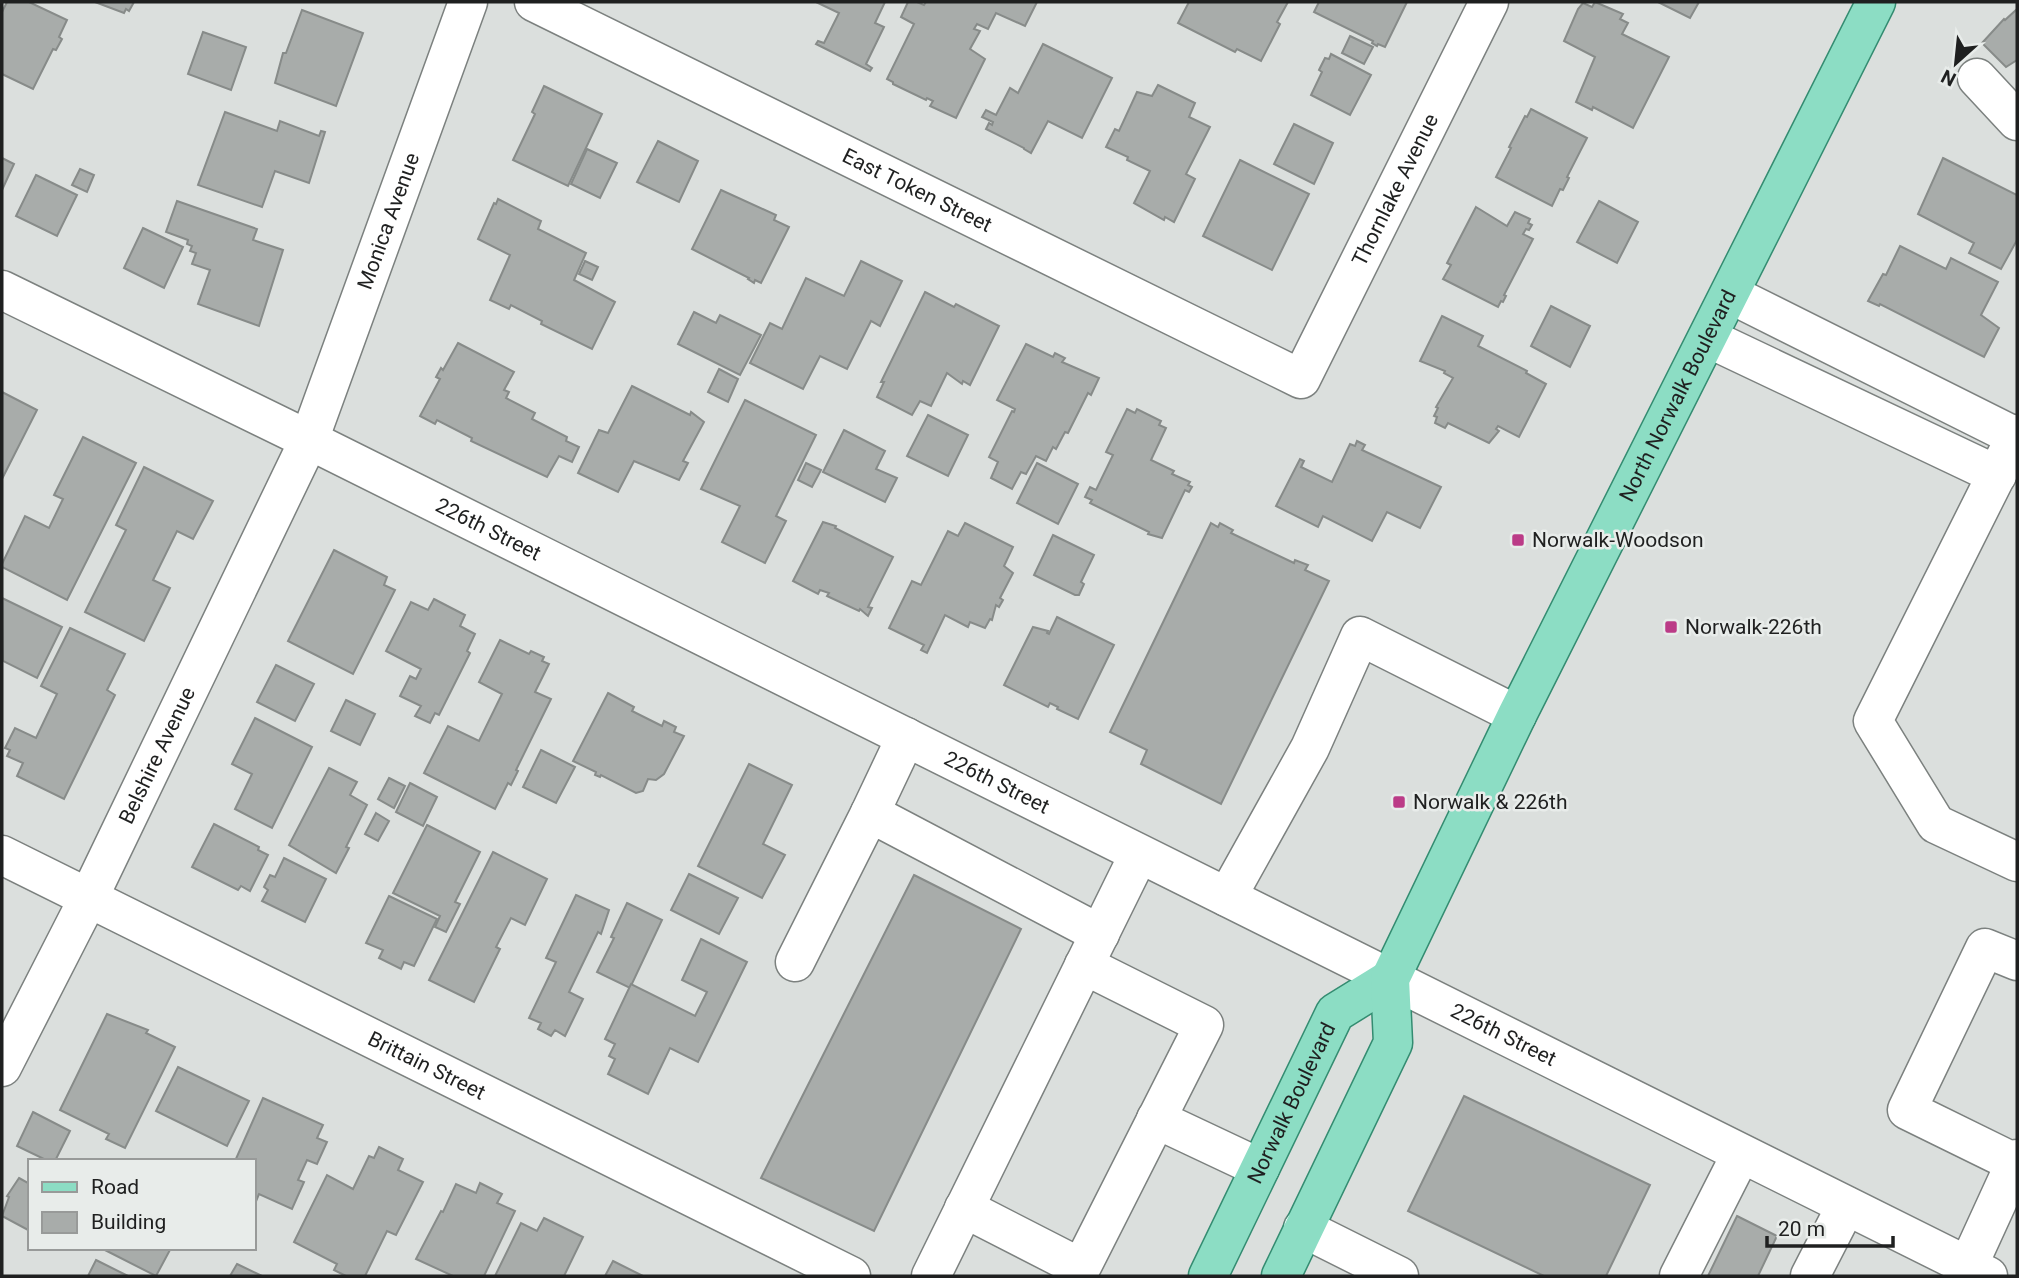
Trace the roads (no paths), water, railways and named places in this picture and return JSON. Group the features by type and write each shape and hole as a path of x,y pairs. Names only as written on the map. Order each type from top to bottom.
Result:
{"main road":[{"name":"North Norwalk Boulevard","path":"1390,979 1517,715 1876,2"},
{"name":"Norwalk Boulevard","path":"1208,1276 1335,1013 1390,979"},
{"path":"1280,1276 1394,1043 1390,979"}],"street":[{"name":"Monica Avenue","path":"309,440 468,2"},
{"name":"East Token Street","path":"534,2 1301,379"},
{"name":"Thornlake Avenue","path":"1301,379 1489,2"},
{"path":"1977,78 2017,121"},
{"name":"226th Street","path":"2,290 309,440 1978,1271"},
{"path":"1730,294 2016,435 1873,721 1936,824 2017,862"},
{"path":"1708,338 1997,475"},
{"path":"1917,438 1937,397"},
{"name":"Belshire Avenue","path":"2,1067 89,897 309,440"},
{"path":"1227,897 1310,748 1360,636 1517,715"},
{"path":"795,962 906,737"},
{"path":"870,813 1092,949 1203,1025 1081,1268 964,1208"},
{"path":"931,1276 1139,853"},
{"name":"Brittain Street","path":"2,855 851,1276"},
{"path":"1978,1271 2016,1161 1907,1110 1985,948 2017,961"},
{"path":"1157,1119 1260,1168"},
{"path":"1679,1276 1741,1154"},
{"path":"1811,1276 1846,1206"},
{"path":"1303,1228 1399,1276"}],"place":[{"name":"Norwalk-Woodson","path":"1518,540"},
{"name":"Norwalk-226th","path":"1671,627"},
{"name":"Norwalk & 226th","path":"1399,802"}]}
